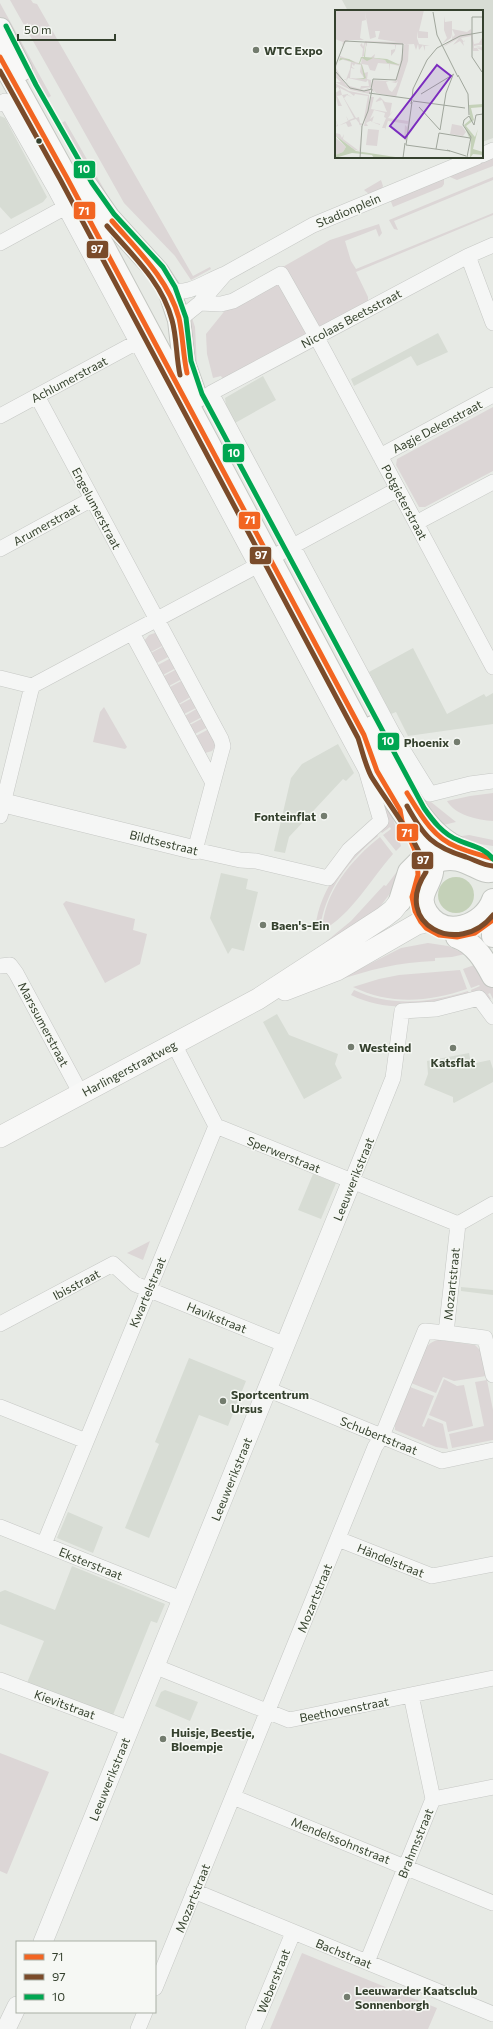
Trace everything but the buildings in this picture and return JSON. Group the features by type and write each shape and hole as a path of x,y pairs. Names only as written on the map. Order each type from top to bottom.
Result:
{"main road":[{"path":"0,29 30,88 86,187 109,218 157,271 169,290 179,320 184,363 192,387 364,736 404,801 441,838 456,848"},
{"path":"0,57 7,97 72,204 120,279 275,556"},
{"path":"120,279 126,270 138,264 157,271"},
{"path":"141,317 162,326 179,320"},
{"path":"404,801 402,821 418,876 415,911 431,926 447,937 466,936 491,915"},
{"path":"456,848 469,850 490,867 483,872 473,864 455,858 443,859 418,876 439,849 456,848"},
{"path":"418,876 433,873 425,887 423,903 431,926"},
{"name":"Harlingerstraatweg","path":"0,1137 258,999 384,917 393,910 418,876"},
{"path":"431,926 454,928 466,926 491,915"},
{"path":"491,915 486,940 493,954"},
{"name":"Harlingerstraatweg","path":"258,999 324,976 370,952 379,944 417,924 431,926"},
{"path":"457,937 467,942 475,950 485,962 493,976"}],"street":[{"path":"483,155 493,150"},
{"name":"Stadionplein","path":"169,290 182,293 188,292 225,274 313,225 475,158"},
{"path":"0,243 72,204 137,342 275,556 393,734 430,794 470,784 493,782"},
{"name":"Nicolaas Beetsstraat","path":"275,556 211,393 468,256 493,246"},
{"path":"468,256 493,323"},
{"name":"Stadionplein","path":"179,320 200,304 225,274"},
{"name":"Potgieterstraat","path":"200,304 220,304 233,301 281,274 316,336 493,667"},
{"name":"Achlumerstraat","path":"0,416 137,342"},
{"name":"Aagje Dekenstraat","path":"380,456 493,395"},
{"name":"Engelumerstraat","path":"37,396 221,740 223,746 212,781 195,850"},
{"path":"416,523 493,482"},
{"path":"0,678 32,686 398,489"},
{"name":"Arumerstraat","path":"0,550 92,499"},
{"name":"Bildtsestraat","path":"1,807 240,860 256,861 328,878 349,850 381,822 366,770 349,740 275,556"},
{"path":"132,633 212,781"},
{"path":"1,807 32,686"},
{"path":"382,763 393,734"},
{"name":"Marssumerstraat","path":"0,967 10,966 16,972 82,1094"},
{"name":"Leeuwerikstraat","path":"43,1941 393,1078 402,1011 436,1009 479,998 493,1017"},
{"path":"174,1044 216,1126"},
{"name":"Sperwerstraat","path":"216,1126 458,1224"},
{"name":"Kwartelstraat","path":"44,1544 216,1126"},
{"path":"458,1224 493,1204"},
{"name":"Mozartstraat","path":"156,1986 338,1539 425,1331 446,1333 458,1224"},
{"name":"Ibisstraat","path":"0,1324 113,1264 135,1284 148,1290"},
{"name":"Havikstraat","path":"148,1290 286,1345"},
{"path":"446,1333 485,1338 493,1375"},
{"name":"Schubertstraat","path":"267,1389 442,1460 493,1450"},
{"path":"0,1406 86,1441"},
{"name":"Eksterstraat","path":"0,1527 182,1599"},
{"name":"Händelstraat","path":"338,1539 432,1576 493,1564"},
{"name":"Beethovenstraat","path":"154,1666 289,1720 493,1678"},
{"name":"Kievitstraat","path":"0,1680 130,1729"},
{"name":"Brahmsstraat","path":"366,1962 433,1799 411,1695"},
{"path":"433,1799 493,1786"},
{"name":"Mendelssohnstraat","path":"233,1797 493,1903"},
{"name":"Bachstraat","path":"194,1891 493,2014"},
{"name":"Weberstraat","path":"254,2029 293,1933"},
{"path":"6,2029 16,2008"},
{"path":"138,2029 145,2013"}],"shaded area":[{"path":"10,0 31,0 33,3 37,4 193,276 210,267 211,269 191,280 175,256 124,203"},
{"path":"342,0 493,0 493,138 483,142 483,10 347,10"},
{"path":"0,3 51,96 46,99 27,75 0,22"},
{"path":"0,116 5,118 47,197 43,202 11,219 0,207"},
{"path":"65,121 116,210 168,266 180,284 179,285 77,166 60,124"},
{"path":"493,157 493,166 457,180 450,177 450,176"},
{"path":"493,177 493,180 394,221 398,230 394,229 389,220"},
{"path":"444,178 444,184 442,187 393,207 390,199"},
{"path":"381,180 383,186 381,190 369,194 364,190"},
{"path":"493,213 493,215 356,272 368,297 368,302 321,327 318,327 281,268 330,240 379,224 382,233 379,237 376,229 345,241 351,261 356,269"},
{"path":"279,282 307,333 223,379 221,376 213,378 207,354 206,334 227,308"},
{"path":"192,318 195,327 197,366 189,361 189,322"},
{"path":"438,333 448,352 417,366 411,356 354,386 351,379"},
{"path":"263,376 276,400 235,423 226,405 225,398"},
{"path":"200,379 206,391 201,394 212,414 216,411 218,415 214,418 225,438 229,435 231,439 227,442 238,462 242,460 244,463 240,466 250,486 255,484 257,487 252,490 263,510 268,508 270,511 265,514 276,533 281,530 283,536 275,535 202,399 195,382"},
{"path":"493,407 493,471 425,507 419,507 396,465 397,459"},
{"path":"303,574 306,578 301,581 312,601 316,599 318,602 314,605 325,625 329,623 331,626 327,629 337,649 298,577"},
{"path":"274,590 395,817 393,818 401,846 396,851 383,835 391,829 390,827 382,833 378,828 385,823"},
{"path":"155,633 164,645 149,653 144,641 149,635"},
{"path":"164,646 170,656 155,664 149,654"},
{"path":"342,647 344,650 340,653 350,673 337,649"},
{"path":"413,648 447,714 484,694 486,697 493,693 493,724 408,736 396,712 391,714 369,672"},
{"path":"171,658 176,668 161,676 156,666"},
{"path":"177,669 182,679 167,687 162,677"},
{"path":"355,671 357,674 352,677 350,673"},
{"path":"183,680 192,696 177,705 168,688"},
{"path":"368,695 369,698 365,701 363,697"},
{"path":"192,698 198,707 182,715 177,706"},
{"path":"104,707 127,747 125,749 93,742 100,712"},
{"path":"198,708 202,717 187,725 183,717"},
{"path":"203,718 208,727 193,735 188,726"},
{"path":"209,729 217,744 212,751 205,753 194,737"},
{"path":"338,744 354,773 346,781 343,779 289,837 285,853 274,851 291,778 302,764"},
{"path":"395,747 397,747 412,772 407,774 399,761 418,798 419,797 408,776 413,774 431,802 456,822 439,826 420,803 418,804 393,759"},
{"path":"493,793 493,821 467,816 455,810 447,801 470,796"},
{"path":"375,831 378,836 357,855 340,877 327,901 320,929 315,929 318,913 323,899 336,874"},
{"path":"469,835 493,840 493,846 473,843 455,837"},
{"path":"380,837 393,854 352,906 333,924 322,931 328,903 341,878 359,856"},
{"path":"399,869 392,891 376,912 317,949 351,921 384,885 386,886"},
{"path":"221,873 248,879 246,889 258,892 244,951 232,948 228,954 210,918"},
{"path":"460,877 469,882 473,888 473,902 469,908 460,913 452,913 443,908 439,902 438,891 443,882 449,878"},
{"path":"66,901 135,919 133,930 147,934 140,964 105,983 63,904"},
{"path":"428,943 448,946 465,954 452,957 435,958 435,961 384,967 336,981 401,948"},
{"path":"477,964 492,988 493,987 493,999 490,993 488,994 491,999 487,1002 473,996 471,990 480,986 471,988 463,969"},
{"path":"460,970 467,989 438,997 410,1000 395,999 367,993 353,987 399,975"},
{"path":"354,990 382,999 396,1001 425,1000 468,991 470,997 424,1005 395,1006 381,1005 366,1001 351,995"},
{"path":"277,1014 289,1035 338,1054 335,1064 342,1078 304,1099 263,1022"},
{"path":"469,1053 471,1064 490,1060 493,1069 493,1082 454,1103 453,1097 424,1085 428,1074 427,1061"},
{"path":"313,1174 336,1183 321,1219 298,1210"},
{"path":"150,1241 143,1260 127,1253"},
{"path":"461,1287 493,1290 493,1295 461,1291"},
{"path":"438,1340 475,1345 481,1351 486,1376 454,1381 443,1377 436,1393 411,1383 424,1351 432,1342"},
{"path":"189,1358 246,1381 228,1426 199,1415 149,1538 125,1528 159,1444 155,1442"},
{"path":"444,1379 457,1386 464,1385 473,1426 448,1432 446,1422 429,1415"},
{"path":"487,1380 493,1410 493,1440 452,1448 449,1434 484,1426 475,1382"},
{"path":"410,1387 434,1396 422,1426 424,1427 428,1418 443,1424 448,1449 436,1447 395,1430 395,1424"},
{"path":"68,1512 103,1527 93,1553 57,1538"},
{"path":"72,1566 165,1604 157,1623 151,1621 113,1715 27,1683 44,1641 0,1624 0,1592 5,1590 55,1610"},
{"path":"165,1690 198,1702 190,1721 155,1706 161,1692"},
{"path":"0,1753 49,1772 7,1874 0,1871"},
{"name":"Leeuwarder Kaatsclub Sonnenborgh","path":"302,1953 437,2008 428,2029 270,2029"}],"transit line":[{"name":"10","path":"6,26 36,85 92,183 114,214 163,267 175,287 186,318 191,361 202,394 424,808 443,831 458,840 481,849 493,859"},
{"name":"71","path":"0,57 67,178 364,735 377,771 400,810 402,821 417,855 418,875 412,897 415,911 421,922 426,928 439,935 457,937 475,933 493,920"},
{"name":"97","path":"0,71 61,181 358,738 371,776 403,824 424,862 426,872 417,891 417,907 423,920 434,929 448,934 463,934 479,928 493,915"},
{"name":"71","path":"112,221 151,266 168,291 179,318 187,373"},
{"name":"97","path":"107,226 136,258 154,281 161,293 174,327 180,375"},
{"name":"71","path":"407,793 428,824 441,838 457,847 493,859"},
{"name":"97","path":"407,806 424,833 437,845 482,864 493,866"}],"place":[{"name":"WTC Expo","path":"256,50"},
{"name":"Phoenix","path":"457,742"},
{"name":"Fonteinflat","path":"324,816"},
{"name":"Baen's-Ein","path":"263,925"},
{"name":"Westeind","path":"351,1047"},
{"name":"Katsflat","path":"453,1048"},
{"name":"Sportcentrum Ursus","path":"223,1401"},
{"name":"Huisje, Beestje, Bloempje","path":"163,1739"},
{"name":"Leeuwarder Kaatsclub Sonnenborgh","path":"347,1997"}]}
